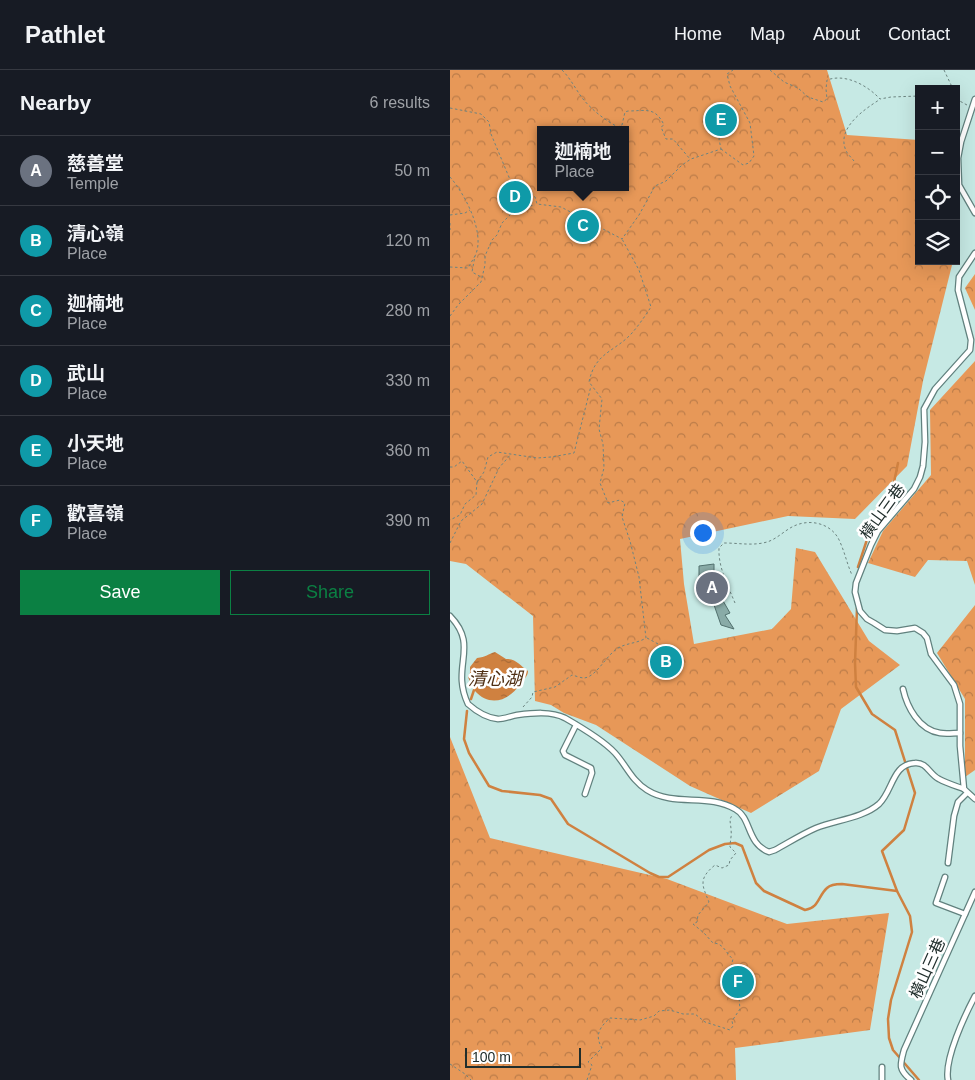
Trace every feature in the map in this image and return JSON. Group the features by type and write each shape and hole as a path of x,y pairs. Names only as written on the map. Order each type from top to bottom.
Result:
{"lane":[{"path":"975,99 960,142 958,158 960,185 975,213"},
{"name":"橫山三巷","path":"965,791 960,733 960,704 956,690 931,654 927,638 923,633 915,628 897,631 885,630 867,619 860,611 855,592 856,583 878,531 914,489 920,477 925,442 924,409 935,389 970,350 971,340 958,290 959,277 975,253"},
{"path":"450,616 454,620 461,636 460,646"},
{"path":"904,689 910,711 928,728 939,733 960,733"},
{"path":"457,691 469,705 484,715 499,719 516,715 549,713 563,717 611,749 627,772 646,790 660,796 720,802 737,809 746,821 756,844 769,852 813,829 874,808 885,798 901,767 908,764 917,763 925,765 938,779 965,791 975,798"},
{"path":"576,724 563,751 565,755 591,768 592,773 585,794"},
{"path":"948,863 954,816 958,802 965,791"},
{"path":"945,877 936,903 965,914"},
{"name":"橫山三巷","path":"911,1080 903,1073 900,1064 903,1055 975,892"},
{"path":"948,1080 949,1063 956,1038 975,996"},
{"path":"882,1067 882,1080"}],"path":[{"path":"562,70 584,100 616,126"},
{"path":"724,125 719,139 721,149 744,165 749,164 754,156 750,123 730,86 727,74 733,70"},
{"path":"770,70 784,82 798,88 808,97 822,102 827,100 827,80 834,78 849,80 872,90 880,99"},
{"path":"944,70 950,85"},
{"path":"854,161 845,150 844,142 848,128 854,120 880,99 915,96"},
{"path":"960,102 972,108"},
{"path":"450,108 481,114 489,122 491,134 511,182 522,192 531,193 535,197 537,204"},
{"path":"620,126 622,125 625,112 628,110 651,110 660,117 664,125 661,127 666,139 672,139 691,159"},
{"path":"622,239 639,215 655,186 666,181 691,159 721,149"},
{"path":"450,177 468,202 477,235 478,249 468,268 450,266"},
{"path":"515,196 522,192"},
{"path":"524,207 527,194"},
{"path":"450,316 458,304 481,282 485,256 492,240 507,217 524,207 537,204 561,207 622,239 639,270 651,307 631,334 597,362 589,382 602,399 599,429 603,444 604,468 600,483 608,503 620,500 625,503 622,517 640,577 646,638"},
{"path":"450,215 465,213 470,210"},
{"path":"450,223 450,230"},
{"path":"475,256 472,272 482,277"},
{"path":"450,520 460,515 465,504 476,495 477,482 484,472 488,457 497,452 537,458 574,453 591,386"},
{"path":"450,542 461,521 482,504 498,468 512,453"},
{"path":"450,467 454,467 462,461 477,482"},
{"path":"735,602 722,570 719,548 724,543 749,545 770,542 802,523 814,522 825,526 833,532 840,541 856,583"},
{"path":"646,638 660,645 667,653 666,662"},
{"path":"516,715 532,697 533,692 555,686 572,675 584,678 593,675 607,657 620,647 640,642 646,638"},
{"path":"588,1080 592,1066 588,1062 602,1048 599,1043 599,1032 601,1027 610,1018 640,1020 654,1016 660,1011 670,1010 683,1014 695,1014 705,1022 730,1030 733,1026 732,1021 740,1009 740,987 732,980 737,977 735,973 730,971 733,959 724,948 717,943 713,943 693,924 697,922 698,916 709,902 702,886 704,876 715,865 722,868 729,865 730,860 736,853 730,847 730,817 737,809"},
{"path":"450,1064 471,1080"}],"green space":[{"path":"450,70 827,70 847,135 915,140 915,265 952,265 923,381 907,466 855,519 788,516 680,539 684,584 694,644 772,629 791,609 796,548 815,552 869,641 900,665 841,709 819,771 751,813 690,786 596,725 564,713 551,705 535,701 533,616 466,564 450,561"},
{"path":"975,274 975,310 965,288"},
{"path":"975,361 975,585 967,561 928,560 915,577 868,563 883,531 931,475 930,410"},
{"path":"975,605 975,770 965,777 965,699 937,653"},
{"path":"450,737 490,838 667,879 787,924 889,913 870,1030 735,1048 736,1080 450,1080"}],"water":[{"name":"清心湖","path":"495,652 506,659 516,661 528,671 516,690 499,700 487,699 481,696 475,691 468,677 470,667 477,658"}],"building":[{"path":"714,564 714,571 724,598 722,599 730,613 725,615 734,629 721,625 713,602 709,604 699,579 699,566"}],"waterway":[{"path":"858,567 878,506 893,487 898,463"},
{"path":"857,608 856,687 872,714 895,730 915,793 904,830 882,851 897,891 910,916 912,932 891,1000 888,1019 889,1038 893,1050 919,1080"},
{"path":"471,699 474,690"},
{"path":"467,711 464,739 469,753 489,786 502,791 540,795 551,799 568,824 659,877 668,877 709,850 725,844 735,843 742,846 756,883 764,891 805,910 813,907 824,891 834,884 897,891"}],"place":[{"name":"小天地","path":"721,120"},
{"name":"武山","path":"515,197"},
{"name":"迦楠地","path":"583,226"},
{"name":"慈善堂","path":"712,588"},
{"name":"清心嶺","path":"666,662"},
{"name":"歡喜嶺","path":"738,982"}]}
